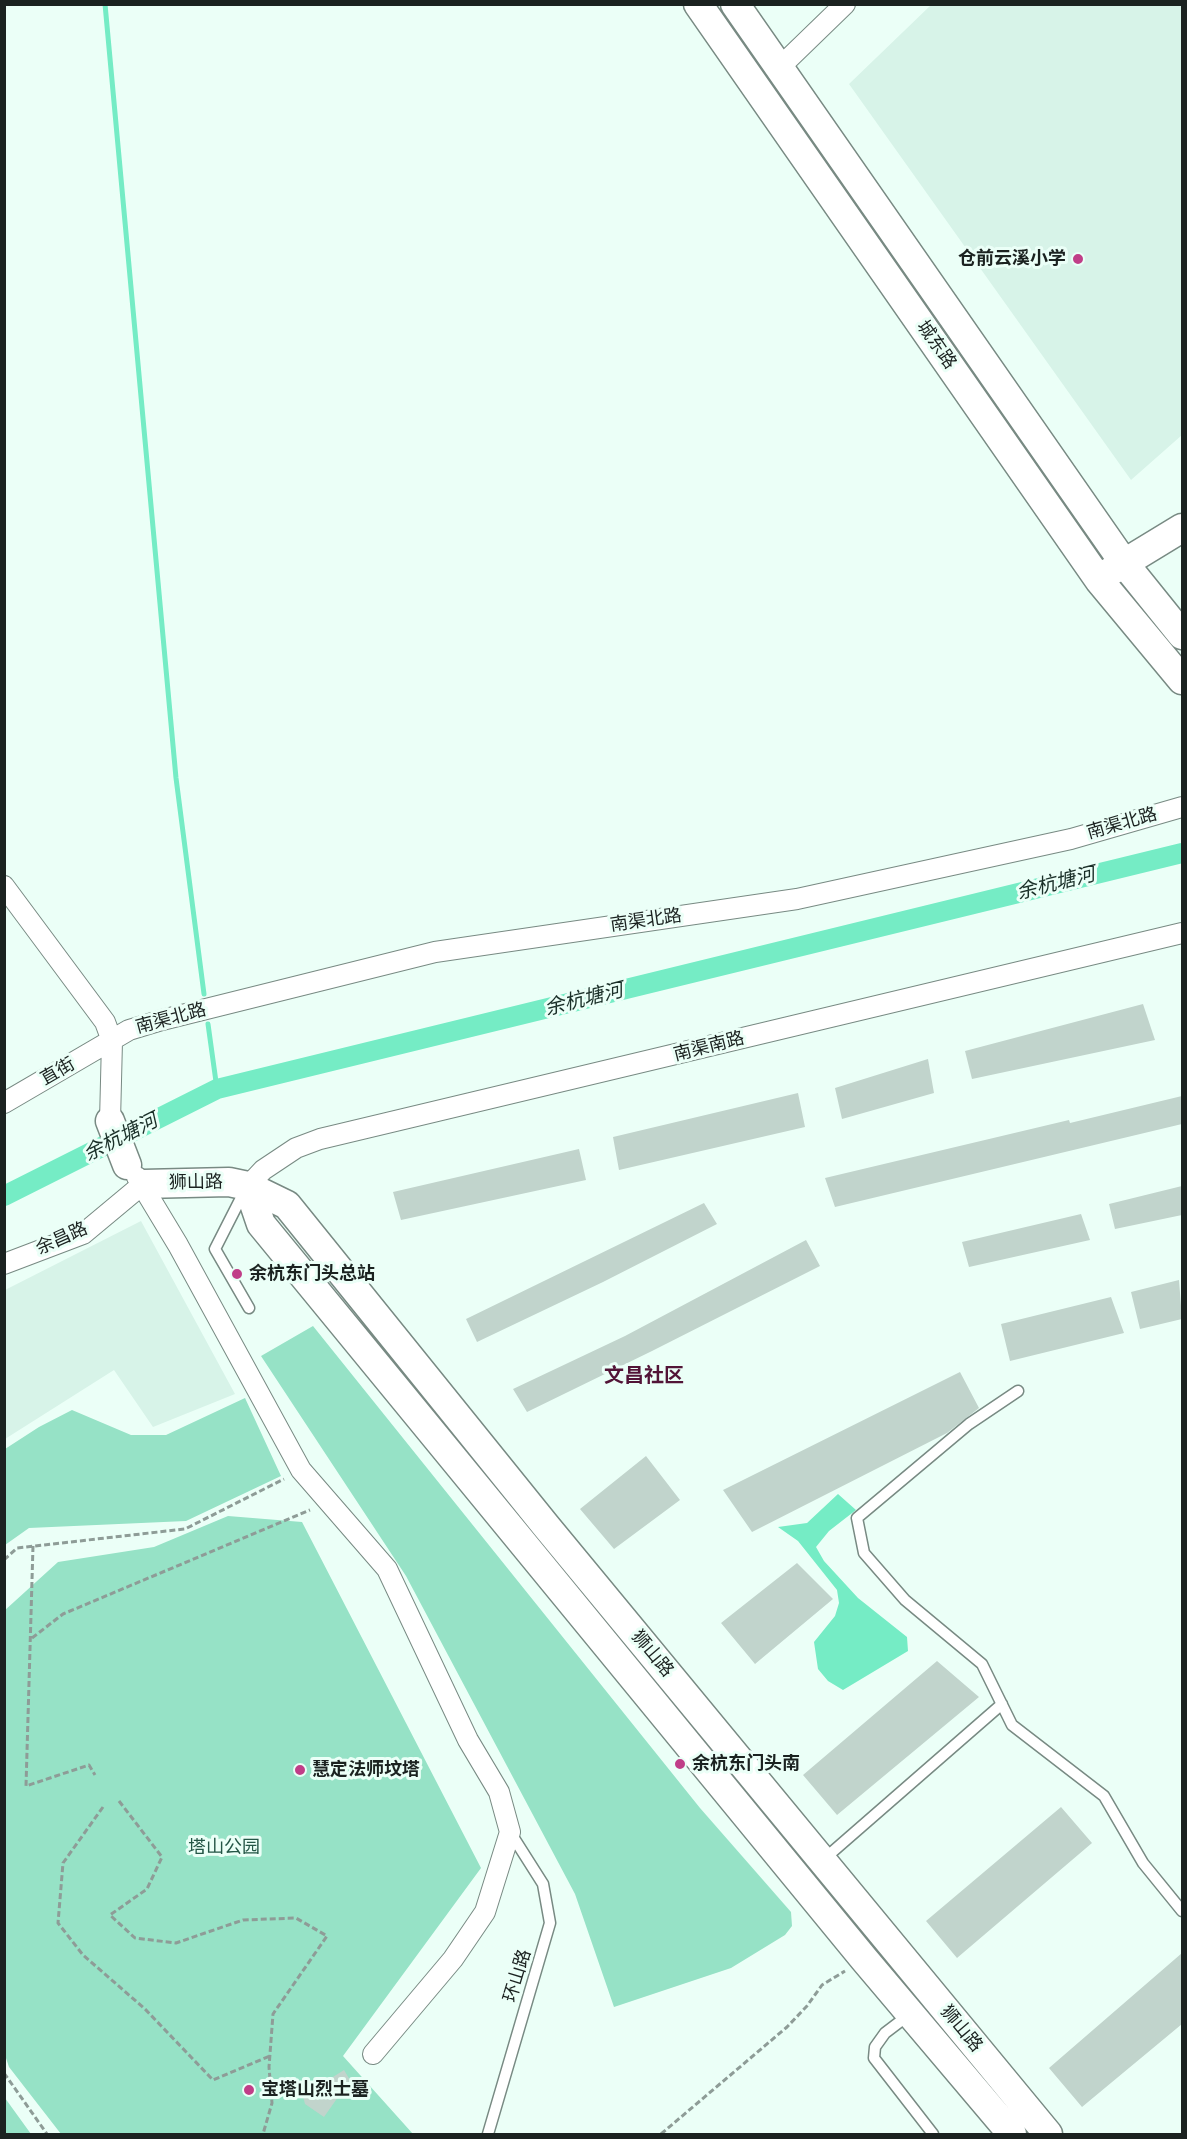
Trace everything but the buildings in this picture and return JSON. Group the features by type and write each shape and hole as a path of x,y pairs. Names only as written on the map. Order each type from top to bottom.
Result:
{"main road":[{"name":"城东路","path":"698,4 1099,580 1182,680"},
{"name":"城东路","path":"735,4 1124,563 1182,635"},
{"path":"1099,580 1182,528"},
{"path":"110,1121 135,1175"},
{"name":"狮山路","path":"135,1175 229,1182 248,1186 287,1205 546,1526 1048,2134"},
{"name":"狮山路","path":"248,1186 261,1224 864,1959 1012,2134"}],"street":[{"path":"779,68 845,4"},
{"name":"南渠北路","path":"112,1041 129,1030 162,1020 435,952 797,899 1071,839 1182,807"},
{"path":"4,886 105,1022 112,1041 110,1121"},
{"name":"南渠南路","path":"248,1186 263,1170 296,1149 320,1139 1182,933"},
{"name":"直街","path":"4,1103 112,1041"},
{"path":"135,1175 301,1470 387,1569 468,1740 499,1792 510,1832 485,1912 453,1959 373,2054"},
{"name":"余昌路","path":"4,1264 83,1234 135,1175"}],"lane":[{"path":"248,1186 234,1206 214,1249 249,1308"},
{"path":"1018,1391 969,1424 857,1518 864,1553 905,1600 982,1664 1012,1725 1104,1796 1143,1863 1182,1911"},
{"path":"822,1861 1002,1704"},
{"name":"环山路","path":"488,2134 550,1923 543,1884 510,1832"},
{"path":"910,2014 885,2033 875,2047 874,2058 933,2134"}],"path":[{"path":"4,1560 17,1548 185,1529 301,1470"},
{"path":"32,1638 63,1614 328,1502"},
{"path":"33,1546 26,1786 88,1765 94,1775"},
{"path":"119,1801 162,1857 147,1889 110,1915 135,1938 176,1943 243,1920 296,1918 327,1936 273,2014 270,2056 272,2103 263,2134"},
{"path":"103,1807 63,1863 58,1923 83,1955 144,2009 213,2080 270,2056"},
{"path":"661,2134 787,2027 807,2006 822,1985 864,1959"},
{"path":"4,2073 47,2134"}],"shaded area":[{"name":"仓前云溪小学","path":"931,5 1182,5 1182,435 1131,480 849,84"},
{"path":"141,1221 235,1394 153,1427 114,1370 5,1439 5,1290"},
{"path":"838,1494 856,1510 829,1531 816,1547 824,1561 858,1598 907,1637 908,1651 843,1690 828,1681 818,1669 814,1642 835,1616 839,1603 837,1590 798,1541 778,1527 807,1523"}],"green space":[{"path":"313,1326 700,1808 791,1912 792,1926 785,1935 731,1968 614,2007 575,1894 406,1576 261,1356"},
{"path":"245,1398 281,1476 186,1521 29,1528 5,1545 5,1449 39,1427 72,1410 131,1435 166,1435"},
{"name":"塔山公园","path":"228,1516 302,1522 481,1868 343,2056 413,2134 61,2134 9,2067 5,2055 4,1611 58,1562 154,1547"},
{"path":"5,2098 31,2134 5,2134"}],"waterway":[{"path":"105,4 176,778 204,994"},
{"name":"余杭塘河","path":"4,1196 217,1089 1182,853"},
{"path":"208,1024 217,1089"}],"place":[{"name":"仓前云溪小学","path":"1078,259"},
{"name":"余杭东门头总站","path":"237,1274"},
{"name":"余杭东门头南","path":"680,1764"},
{"name":"慧定法师坟塔","path":"300,1770"},
{"name":"宝塔山烈士墓","path":"249,2090"}],"district":[{"name":"文昌社区","path":"644,1377"}]}
